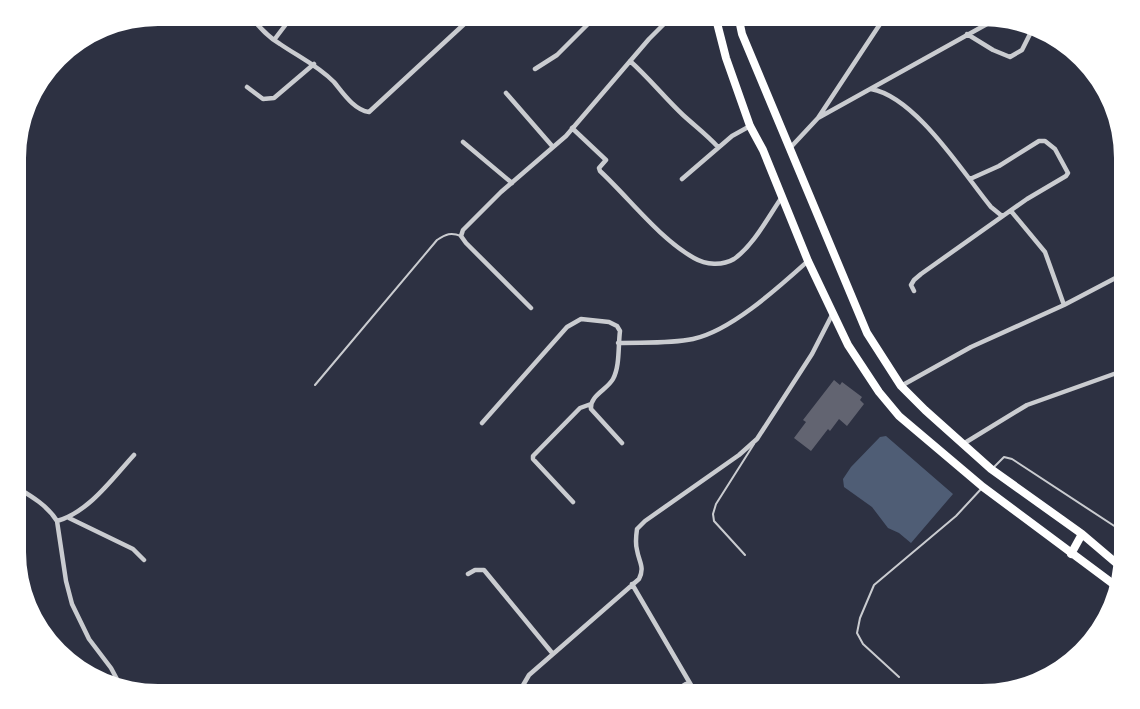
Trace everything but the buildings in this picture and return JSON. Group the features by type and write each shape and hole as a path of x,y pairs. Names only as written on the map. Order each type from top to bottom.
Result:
{"main road":[{"path":"718,26 726,58 750,126 763,150 832,315 863,369 899,416 983,487 1111,582"},
{"path":"740,26 867,333 902,386 925,410 991,469 1082,534 1114,561"},
{"path":"1071,554 1082,534"}],"street":[{"path":"260,26 274,40 314,64 355,106 369,112 462,26"},
{"path":"274,40 285,26"},
{"path":"535,69 557,55 586,26"},
{"path":"531,308 466,243 461,236 463,230 573,128 663,26"},
{"path":"790,148 818,118 879,26"},
{"path":"818,118 982,26"},
{"path":"967,34 993,50 1010,57 1022,50 1030,34"},
{"path":"630,62 718,147"},
{"path":"247,87 262,99 274,98 314,64"},
{"path":"871,89 893,98 918,117 991,207 1002,216"},
{"path":"506,93 553,147"},
{"path":"682,179 732,136 750,126"},
{"path":"573,128 606,160 599,168 600,171 672,241 694,259 722,264 735,258 758,232 782,197"},
{"path":"914,291 911,285 914,280 1002,216 1068,174 1049,143 1039,141 999,166 970,179"},
{"path":"463,142 512,183"},
{"path":"1011,211 1045,252 1064,305"},
{"path":"618,343 686,340 714,332 766,297 808,261"},
{"path":"902,386 971,347 1064,305 1114,279"},
{"path":"523,684 553,654 639,579 643,572 643,565 637,550 638,529 645,521 738,456 757,439 812,354 832,315"},
{"path":"482,423 567,327 581,320 617,326 620,331 614,377 591,404 580,408 533,456 533,459 573,502"},
{"path":"963,444 1028,405 1114,374"},
{"path":"591,404 591,409 622,442"},
{"path":"57,521 69,518 100,492 134,455"},
{"path":"26,494 53,514 57,521 66,581 72,604 89,639 116,676"},
{"path":"69,518 133,549 144,560"},
{"path":"468,574 474,570 484,570 553,654"},
{"path":"632,584 691,683"}],"lane":[{"path":"315,385 437,240 454,233 461,236"},
{"path":"745,555 714,521 713,514 716,504 757,439"},
{"path":"991,469 1004,457 1012,459 1114,525"},
{"path":"899,677 859,639 858,628 862,612 874,585 956,516 983,487"}],"water":[{"path":"886,436 953,494 911,543 899,533 888,528 872,507 844,487 843,479 851,467 880,437"}]}
